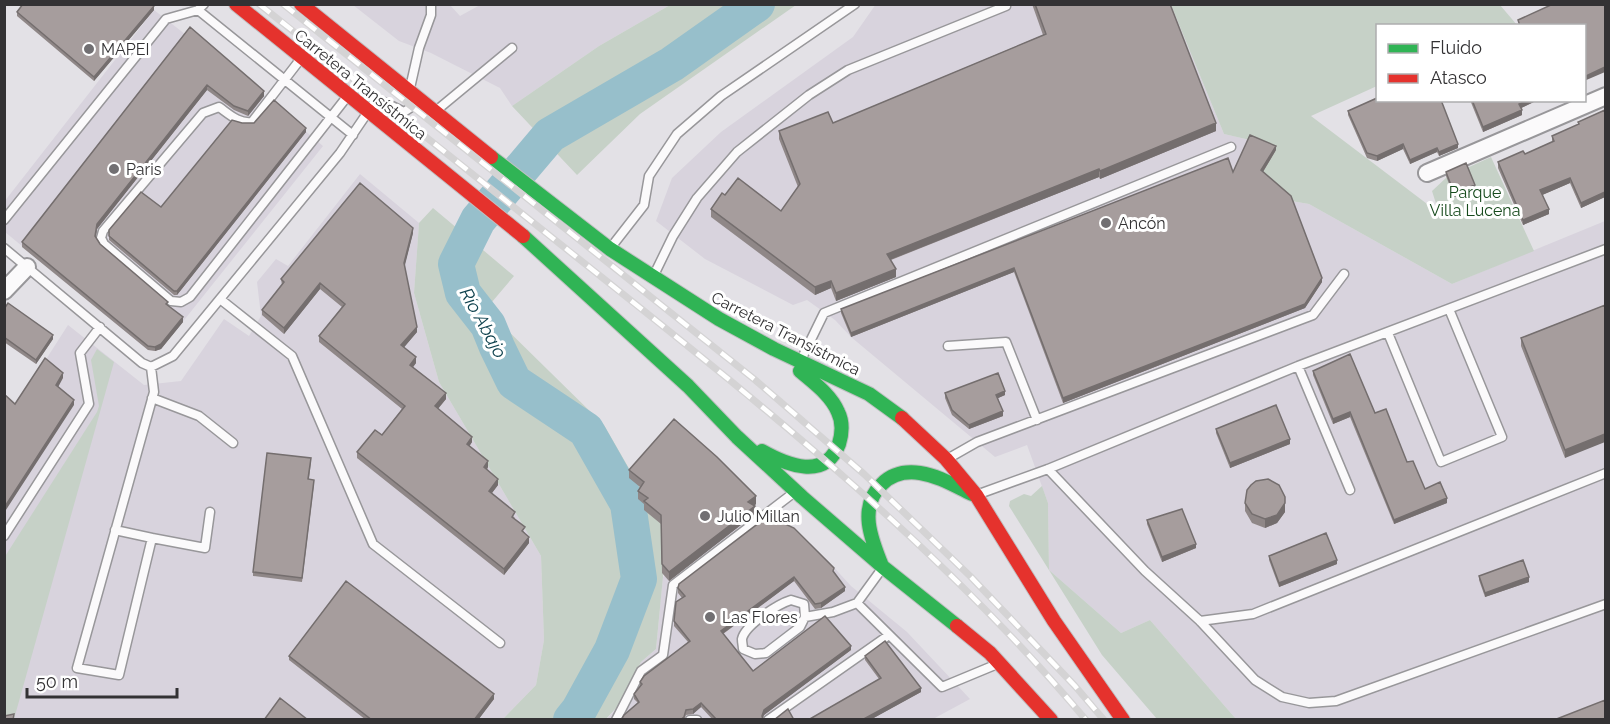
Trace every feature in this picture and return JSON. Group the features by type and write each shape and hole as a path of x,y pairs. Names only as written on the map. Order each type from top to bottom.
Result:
{"main road":[{"name":"Carretera Transístmica","path":"236,4 534,244 688,386 737,437 796,491 882,567 990,653 1051,720"},
{"name":"Carretera Transístmica","path":"301,4 460,133 610,249 719,319 774,349 869,394 908,422 946,459 976,495 1054,621 1123,720"},
{"path":"737,437 788,463 811,467 828,460 840,443 842,422 833,401 774,349"},
{"path":"882,567 870,535 867,511 869,500 883,482 902,473 922,473 976,495"}],"street":[{"path":"1427,173 1605,96"},
{"path":"5,290 27,267"}],"lane":[{"path":"409,92 419,48 431,15 431,4"},
{"path":"610,249 644,205 649,176 677,134 721,96 855,4"},
{"path":"653,278 673,236 697,198 737,152 809,95 848,70 1006,6"},
{"path":"4,220 166,19 201,7 353,135"},
{"path":"434,112 512,48"},
{"path":"301,58 252,122 245,123 238,120 219,107 203,113 103,231 101,238 104,244 171,301 181,302 190,297 348,95"},
{"path":"4,248 142,363 152,367 173,356 353,135 374,103 379,101 404,112 420,100"},
{"path":"800,361 824,313 1231,147"},
{"path":"976,495 1048,469 1298,366 1605,249"},
{"path":"946,459 977,442 1313,315 1344,274"},
{"path":"220,299 292,356 374,544 500,643"},
{"path":"1388,333 1441,462 1502,437 1449,309"},
{"path":"4,536 89,404 80,353 100,327"},
{"path":"948,346 1006,342 1037,420"},
{"path":"1298,366 1350,490"},
{"path":"152,367 154,392 77,668 118,675 153,538"},
{"path":"152,398 199,416 233,443"},
{"path":"1048,469 1145,571 1200,621 1255,680 1282,698 1309,703 1336,701 1605,604"},
{"path":"1200,621 1253,614 1605,472"},
{"path":"616,720 641,671 663,655 673,585 796,491"},
{"path":"115,530 205,548 210,512"},
{"path":"805,617 833,612 857,603 882,567"},
{"path":"791,600 804,604 805,617 800,627 766,653 755,654 743,649 742,638 748,628 780,603 791,600"},
{"path":"857,603 942,687 999,663"},
{"path":"768,720 889,635"},
{"path":"690,720 697,720"}],"shaded area":[{"path":"876,4 1171,5 1224,134 1250,140 1276,150 1263,172 1291,201 1309,204 1452,284 1605,221 1605,719 1236,719 1150,620 1121,633 1049,570 1048,503 1027,445 995,457 851,337 835,320 807,300 793,305 705,259 656,221 672,178 721,132 853,37"},
{"path":"353,5 450,5 460,16 480,5 670,5 599,46 512,106 500,88 431,53 399,41"},
{"path":"154,10 262,94 323,146 161,349 155,351 148,350 5,232 4,202"},
{"path":"360,174 419,223 414,293 439,382 541,556 544,640 536,685 503,719 5,719 4,425 68,325 144,385 181,381 224,319 249,336 261,316 257,282 276,259 288,266"},
{"path":"752,508 794,532 828,561 851,586 907,632 970,699 933,719 606,720 620,704 641,662 656,649 663,577"}],"green space":[{"path":"670,5 796,5 640,114 577,175 512,106 599,46"},
{"name":"Parque Villa Lucena","path":"1171,5 1500,5 1516,24 1376,24 1376,86 1311,116 1439,213 1432,191 1447,177 1491,157 1534,251 1452,284 1309,204 1291,201 1263,172 1275,150 1250,140 1224,134"},
{"path":"433,208 514,276 486,309 604,425 661,524 663,577 656,649 641,662 620,704 606,719 503,719 536,685 544,640 541,556 439,382 414,293 419,223"},
{"path":"97,349 114,362 14,719 4,719 4,558 97,412 99,406 91,360"},
{"path":"1042,486 1048,503 1049,570 1121,633 1150,620 1236,719 1157,719 1102,655 1009,506 1010,501 1024,494 1031,496"}],"building":[{"name":"MAPEI","path":"23,4 153,4 154,6 94,77 17,12"},
{"path":"1035,4 1170,4 1216,123 887,254 896,269 836,293 831,281 815,287 711,209 722,193 725,195 738,178 781,211 800,184 779,131 828,112 833,123 1046,34"},
{"path":"1553,4 1605,4 1605,67 1586,76 1586,24 1519,24 1518,20"},
{"name":"Paris","path":"190,27 264,91 248,111 234,106 207,85 97,224 95,236 100,244 183,317 161,344 155,347 148,346 22,242"},
{"path":"1376,98 1376,102 1442,102 1458,144 1439,152 1437,148 1410,160 1403,144 1377,156 1367,153 1348,111"},
{"name":"Paris","path":"274,100 306,128 177,291 174,291 109,236 109,230 141,192 161,207 232,120 254,123"},
{"path":"1473,102 1524,102 1519,104 1522,110 1483,127"},
{"path":"1605,110 1605,192 1581,203 1570,178 1540,190 1549,209 1523,220 1498,162 1523,151 1525,154 1554,141 1552,136"},
{"path":"1250,135 1276,146 1261,170 1291,196 1322,278 1305,304 1063,398 1014,268 851,333 841,309 1228,158 1233,172"},
{"path":"1466,163 1475,185 1454,193 1446,172"},
{"path":"360,183 413,228 404,263 417,327 401,345 416,357 410,365 446,393 435,406 472,437 467,444 488,461 484,467 498,479 489,491 515,512 512,517 525,527 522,531 529,537 504,569 357,452 375,430 382,435 405,406 319,336 345,304 320,283 284,328 262,310 284,282 281,279"},
{"path":"8,303 53,335 36,360 4,337 4,309"},
{"path":"1605,305 1605,434 1565,450 1521,338"},
{"path":"1350,354 1375,413 1386,409 1407,462 1413,461 1425,489 1440,482 1447,498 1394,520 1350,412 1333,419 1313,371"},
{"path":"45,358 63,373 56,385 74,400 4,508 4,394 15,404"},
{"path":"998,373 1005,391 996,395 1003,411 969,425 952,410 945,393"},
{"path":"1276,405 1290,439 1230,463 1216,429"},
{"path":"674,419 756,496 748,502 755,506 669,572 662,564 661,515 644,501 648,498 638,491 644,482 629,470"},
{"path":"267,453 311,458 308,479 314,480 302,578 253,572"},
{"path":"1268,479 1279,485 1285,497 1285,503 1277,515 1265,519 1252,514 1245,503 1247,490 1251,485 1256,481"},
{"path":"1182,509 1196,544 1162,557 1147,520"},
{"name":"Las Flores","path":"768,516 794,528 834,568 833,571 845,587 821,603 815,604 794,577 721,631 753,671 825,616 851,646 764,710 763,720 717,720 701,703 693,709 686,710 684,717 680,720 621,720 639,702 634,694 642,684 640,682 644,676 690,641 674,621 676,602 685,596 678,588 679,584"},
{"path":"1326,533 1337,560 1279,583 1269,556"},
{"path":"1523,560 1529,577 1485,593 1479,576"},
{"path":"346,581 494,694 474,720 372,720 289,656"},
{"path":"885,641 921,688 862,720 808,720 881,678 865,656"},
{"path":"280,698 308,720 264,720"},
{"path":"1605,700 1605,720 1554,720"},
{"path":"788,709 794,720 774,720"},
{"path":"14,714 13,720 4,720 4,716"}],"waterway":[{"name":"Río Abajo","path":"571,720 579,710 612,650 639,579 628,504 586,430 514,382 488,325 463,293 456,264 478,220 550,135 672,64 757,4"}],"railway":[{"path":"259,4 791,431 915,541 974,598 1086,720"},
{"path":"283,4 754,379 864,474 970,576 1075,686 1104,720"}],"traffic: fast":[{"path":"491,157 610,249 719,319 774,349 869,394 902,418"},
{"path":"523,236 688,386 737,437 802,497 883,567 957,626"},
{"path":"762,451 783,461 805,467 825,463 839,444 841,424 835,406 822,390 800,371"},
{"path":"882,566 869,523 870,503 882,484 900,474 920,473 940,479 972,494"}],"traffic: jam":[{"path":"236,4 523,236"},
{"path":"301,4 491,157"},
{"path":"902,418 946,459 976,495 1054,621 1123,720"},
{"path":"957,626 990,653 1051,720"}],"place":[{"name":"MAPEI","path":"89,49"},
{"name":"Paris","path":"114,169"},
{"name":"Ancón","path":"1106,223"},
{"name":"Julio Millan","path":"705,516"},
{"name":"Las Flores","path":"710,617"}]}
